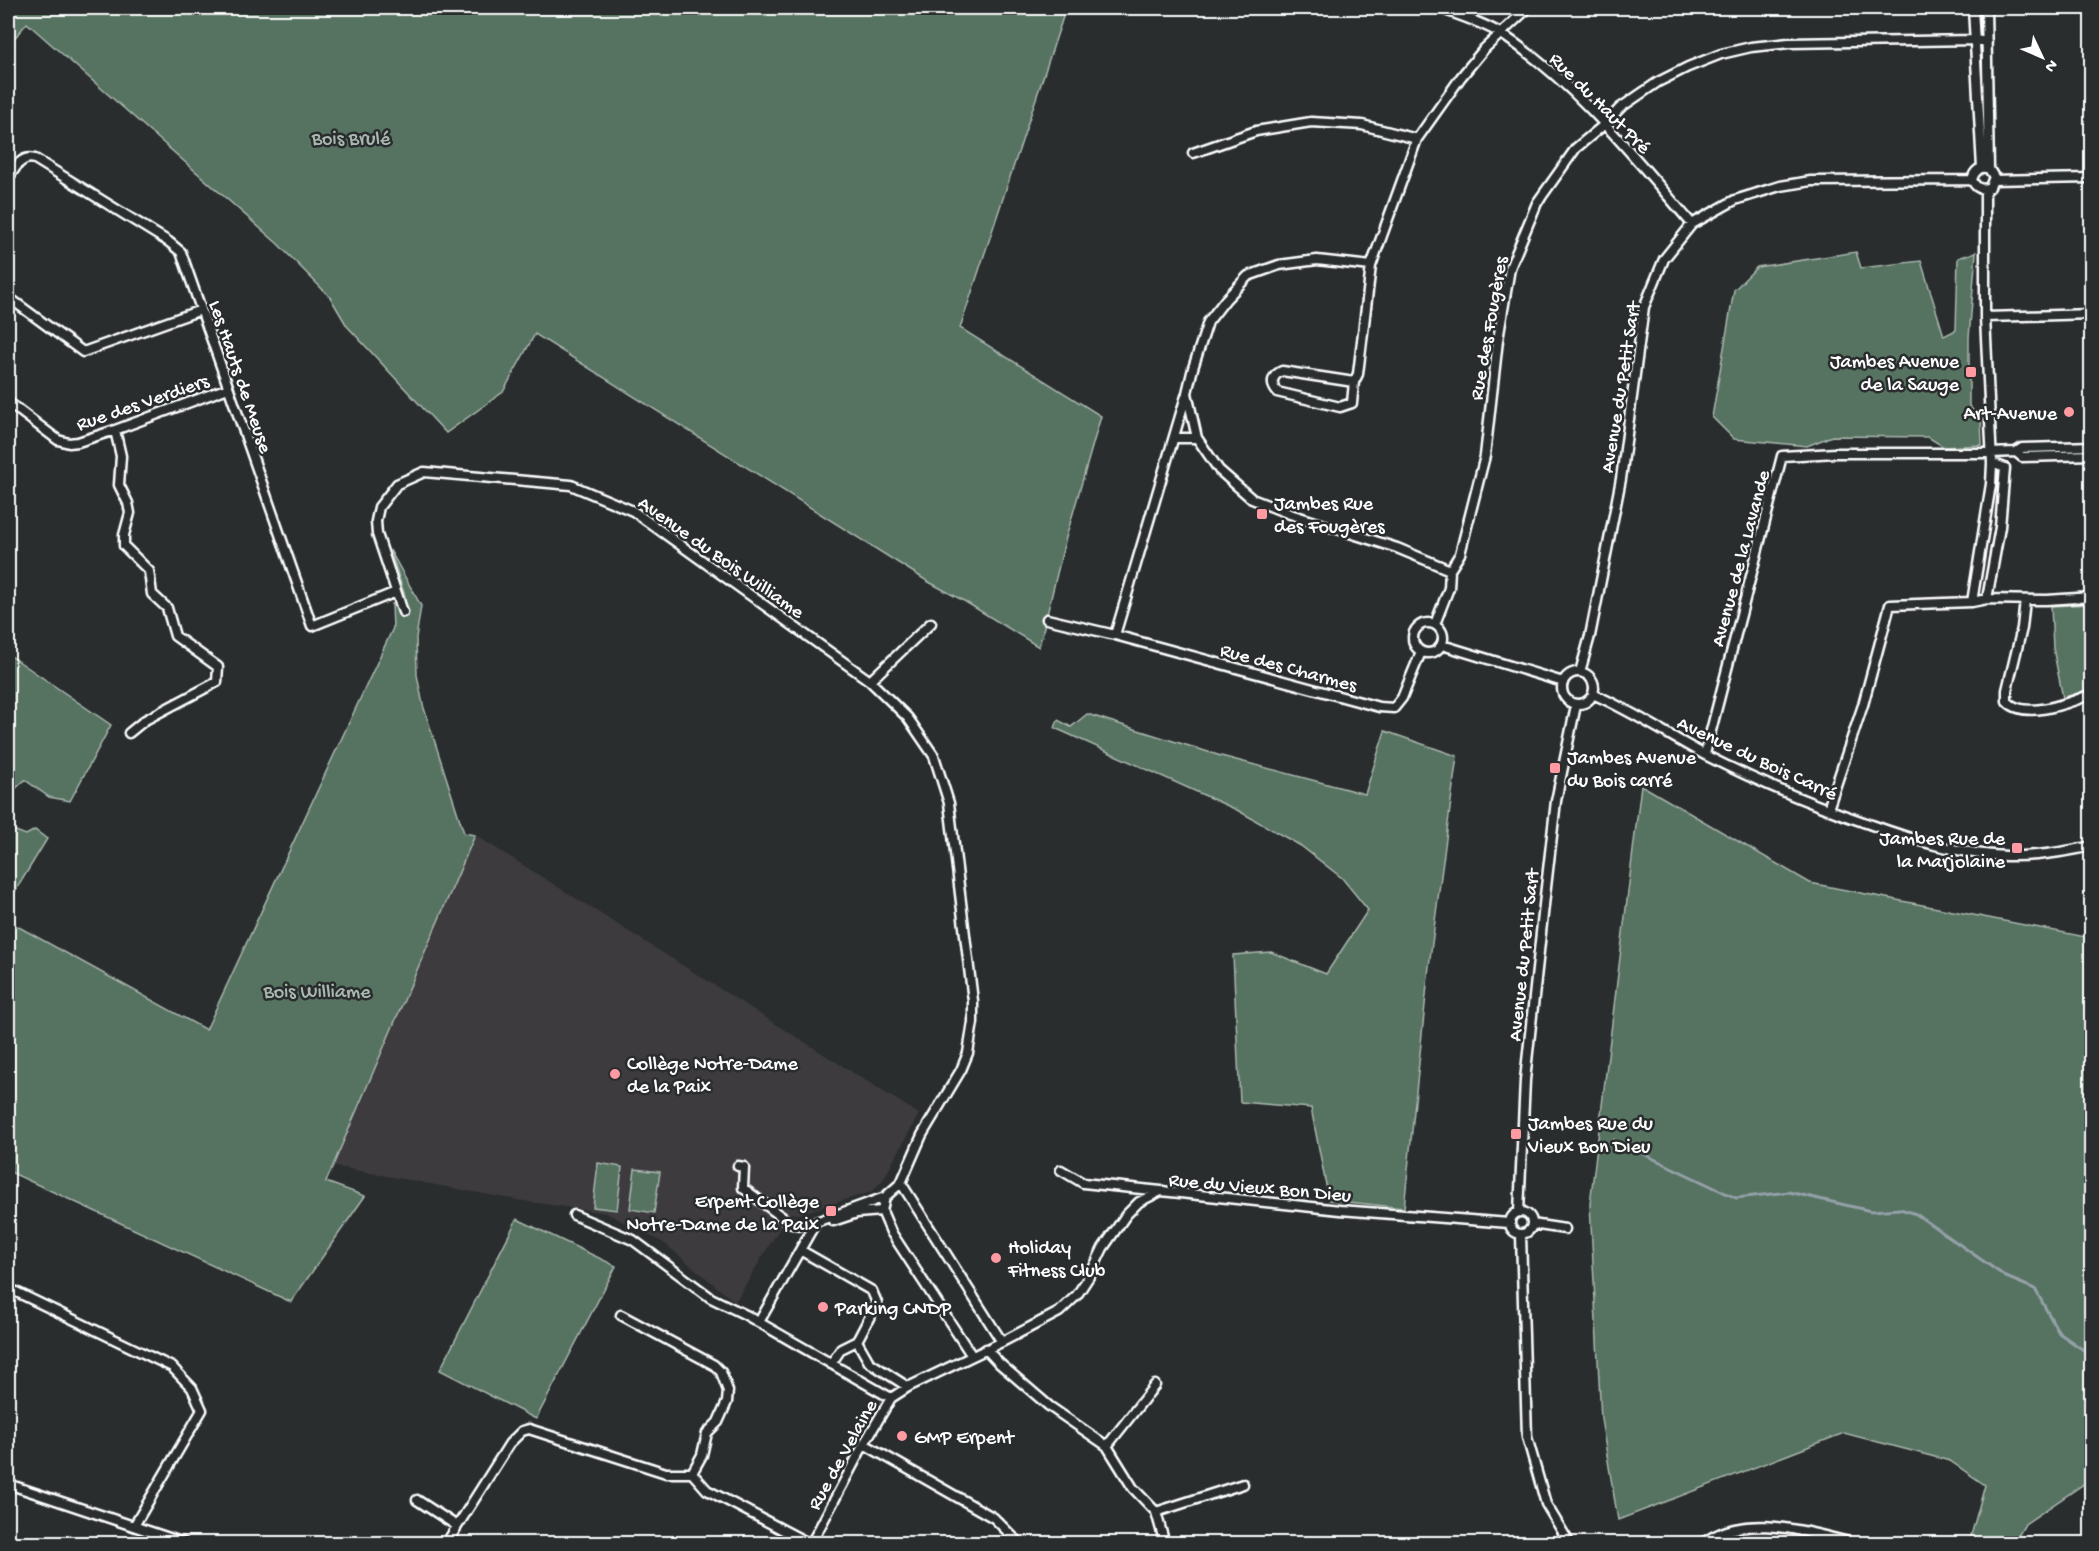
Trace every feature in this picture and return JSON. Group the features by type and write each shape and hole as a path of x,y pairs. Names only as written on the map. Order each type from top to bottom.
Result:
{"street":[{"name":"Rue du Haut Pré","path":"1440,8 1501,34 1554,74 1605,124 1692,224"},
{"path":"1354,382 1282,371 1276,373 1272,381 1277,392 1340,407 1352,404 1354,382 1358,374 1371,266 1417,139 1484,49 1528,8"},
{"path":"1973,8 1986,169 1994,180"},
{"path":"1986,8 1988,42 1986,169"},
{"name":"Rue des Fougères","path":"1435,624 1449,588 1450,570 1460,554 1485,456 1498,340 1510,268 1537,204 1552,179 1576,148 1620,108 1658,82 1721,54 1789,43 1975,40 1988,42"},
{"path":"1193,153 1256,131 1311,122 1362,125 1417,139"},
{"name":"Les Hauts de Meuse","path":"8,178 22,159 28,157 35,159 177,247 181,252 312,626 396,592"},
{"path":"1986,169 1977,170 1972,180 1977,188 1990,187 1994,180"},
{"path":"1994,180 2091,178"},
{"name":"Avenue du Petit Sart","path":"1580,672 1590,636 1621,480 1644,308 1664,259 1692,224 1734,200 1780,186 1811,181 1972,180"},
{"path":"1972,602 1991,484 1992,463 1985,317 1985,189"},
{"path":"1115,635 1208,322 1248,276 1279,265 1317,260 1371,266"},
{"path":"8,297 83,352 201,310"},
{"path":"1985,317 2091,314"},
{"name":"Rue des Verdiers","path":"8,402 58,440 69,443 115,430 228,388"},
{"path":"1187,393 1197,438 1219,470 1252,499 1290,514 1397,548 1450,570"},
{"path":"115,430 121,456 119,484 130,513 123,536 124,546 149,571 152,594 167,608 175,636 218,667 217,682 145,720 129,733"},
{"path":"1174,438 1197,438"},
{"name":"Avenue de la Lavande","path":"1705,754 1782,456 1836,453 1991,453 2016,452 2022,448 2091,446"},
{"name":"Avenue de la Lavande","path":"2016,452 2022,457 2091,455"},
{"path":"1987,599 2000,527 2005,468 1992,463"},
{"name":"Avenue du Bois Williame","path":"403,612 377,534 376,521 379,507 397,484 424,472 571,485 633,511 870,681 908,718 934,756 949,802 974,1022 968,1053 961,1071 922,1135 901,1183"},
{"path":"1828,809 1863,705 1890,605 1972,602 1987,599 2091,597"},
{"path":"2025,600 2022,628 2007,690 2007,701 2018,710 2036,709 2065,705 2091,694"},
{"name":"Rue des Charmes","path":"1047,619 1115,635 1379,707 1394,708 1402,699 1421,652"},
{"path":"870,681 931,623"},
{"path":"1423,623 1435,624 1443,633 1442,645 1433,653 1421,652 1413,643 1414,631 1423,623"},
{"path":"1442,645 1563,682"},
{"path":"1580,672 1589,676 1594,684 1593,694 1583,704 1576,705 1567,700 1562,692 1563,682 1573,673 1580,672"},
{"name":"Avenue du Bois Carré","path":"1593,694 1768,785 1903,836 1958,851 2017,855 2051,854 2091,846"},
{"name":"Avenue du Petit Sart","path":"1519,1212 1525,1080 1545,896 1556,801 1576,705"},
{"path":"738,1166 744,1167 742,1188 791,1224 816,1222 885,1197 901,1183 1002,1342"},
{"path":"1061,1170 1083,1183 1161,1191"},
{"name":"Rue du Vieux Bon Dieu","path":"972,1356 1059,1312 1077,1295 1103,1248 1126,1215 1139,1202 1161,1191 1509,1223"},
{"path":"857,1341 869,1362 908,1387 972,1356 891,1232 882,1211 885,1197"},
{"path":"809,1234 823,1224 857,1213 882,1211"},
{"path":"1519,1212 1528,1215 1532,1224 1527,1233 1521,1235 1513,1232 1509,1223 1514,1214 1519,1212"},
{"path":"574,1215 633,1240 711,1298 759,1322 891,1398"},
{"path":"759,1322 816,1222"},
{"path":"1532,1224 1565,1230"},
{"path":"1521,1235 1527,1437 1546,1504 1570,1544"},
{"path":"800,1250 876,1296 877,1303 857,1341 841,1349 831,1364"},
{"path":"8,1288 172,1367 192,1388 202,1410 134,1526"},
{"path":"621,1315 714,1365 721,1372 728,1391 727,1402 718,1422 707,1433 702,1455 692,1473"},
{"path":"986,1349 1049,1406 1107,1446 1133,1488 1156,1512 1165,1544"},
{"path":"1107,1446 1155,1385"},
{"name":"Rue de Velaine","path":"810,1544 891,1398 908,1387"},
{"path":"446,1544 510,1443 522,1431 529,1429 666,1473 692,1473 707,1490 810,1544"},
{"path":"864,1444 994,1518 1020,1544"},
{"path":"8,1484 184,1543"},
{"path":"1156,1512 1243,1484"},
{"path":"417,1500 457,1526"},
{"path":"1702,1544 1709,1538 1736,1527 1769,1526 1857,1544"}],"shaded area":[{"name":"Collège Notre-Dame de la Paix","path":"475,835 919,1114 883,1180 871,1192 799,1214 789,1213 735,1302 664,1243 606,1213 517,1200 333,1166"}],"green space":[{"name":"Bois Brulé","path":"8,8 1066,8 960,328 1101,416 1065,541 1039,647 927,581 535,334 503,392 446,433 347,326 330,297 278,244 27,23 8,46"},
{"path":"1856,252 1861,268 1921,261 1944,336 1956,330 1958,258 1976,252 1969,338 1969,406 1981,418 1982,445 1944,447 1928,437 1832,436 1807,446 1734,439 1712,417 1734,290 1757,267"},
{"name":"Bois Williame","path":"390,550 421,606 416,638 417,675 423,705 464,833 475,835 326,1182 365,1196 291,1302 8,1171 8,921 206,1030 393,628 392,604 406,599"},
{"path":"2091,604 2091,689 2063,698 2053,648 2051,606"},
{"path":"8,654 111,725 70,801 49,797 25,780 8,793"},
{"path":"1087,714 1221,756 1365,794 1385,731 1457,756 1429,966 1404,1208 1329,1200 1311,1108 1240,1102 1233,955 1271,952 1326,974 1368,910 1342,878 1301,846 1237,810 1055,728 1058,720 1071,727"},
{"path":"1641,785 1810,883 2091,938 2091,1479 2025,1524 2014,1543 1969,1543 1985,1485 1950,1461 1844,1433 1618,1520 1601,1419 1590,1204"},
{"path":"8,828 26,835 35,830 47,839 8,903"},
{"path":"598,1163 622,1167 617,1210 593,1207"},
{"path":"635,1169 660,1172 654,1213 630,1209"},
{"path":"517,1219 616,1266 536,1419 440,1370"}],"waterway":[{"path":"1614,1140 1736,1198 1789,1192 1871,1211 1900,1209 1916,1214 2006,1277 2035,1289 2059,1333 2092,1356"}],"place":[{"name":"Jambes Avenue de la Sauge","path":"1971,372"},
{"name":"Art-Avenue","path":"2069,412"},
{"name":"Jambes Rue des Fougères","path":"1262,514"},
{"name":"Jambes Avenue du Bois carré","path":"1555,768"},
{"name":"Jambes Rue de la Marjolaine","path":"2017,848"},
{"name":"Collège Notre-Dame de la Paix","path":"615,1074"},
{"name":"Jambes Rue du Vieux Bon Dieu","path":"1516,1134"},
{"name":"Erpent Collège Notre-Dame de la Paix","path":"831,1211"},
{"name":"Holiday Fitness Club","path":"996,1258"},
{"name":"Parking CNDP","path":"823,1307"},
{"name":"GMP Erpent","path":"902,1436"}]}
